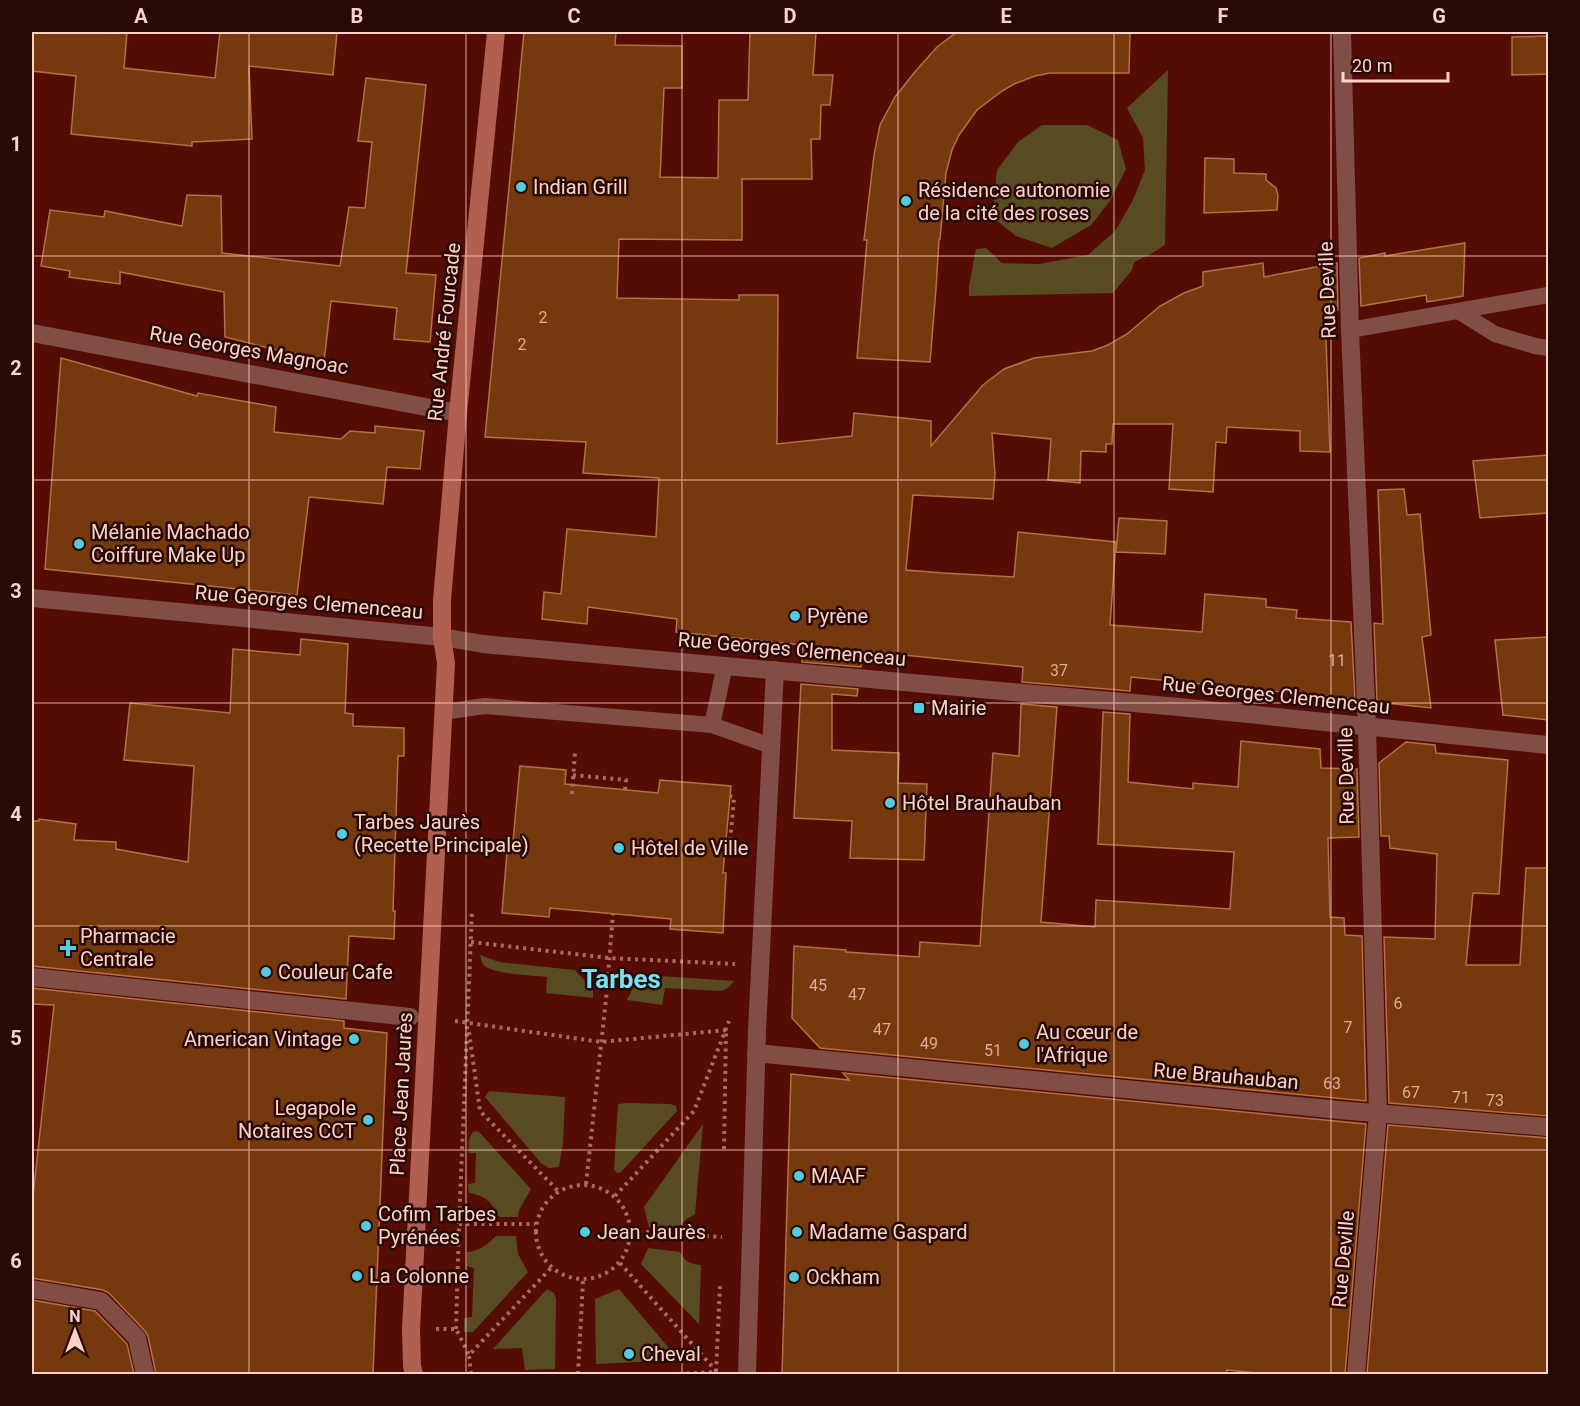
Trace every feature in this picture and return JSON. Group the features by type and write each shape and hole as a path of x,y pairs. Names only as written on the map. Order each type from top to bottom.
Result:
{"street":[{"name":"Rue André Fourcade","path":"442,637 442,600 458,412 496,32"},
{"name":"Rue Deville","path":"1342,32 1350,330 1367,727 1378,1113 1356,1374"},
{"name":"Rue Georges Magnoac","path":"32,333 458,412"},
{"name":"Rue Georges Clemenceau","path":"32,598 442,637 483,644 1223,712 1548,745"},
{"name":"Place Jean Jaurès","path":"414,1374 411,1329 446,663 442,637"},
{"path":"747,1374 756,1053 775,670"},
{"path":"32,977 410,1017"},
{"name":"Rue Brauhauban","path":"756,1053 1378,1113 1548,1127"},
{"path":"32,1289 101,1301 137,1338 145,1374"}],"lane":[{"path":"1350,330 1548,295"},
{"path":"1458,311 1495,334 1548,348"},
{"path":"712,725 725,665"},
{"path":"443,712 485,706 712,725 771,746"}],"path":[{"path":"572,794 575,752"},
{"path":"573,775 626,780 625,790"},
{"path":"729,855 734,797 730,796"},
{"path":"477,842 513,844"},
{"path":"471,1374 470,1355 456,1329 472,910"},
{"path":"586,1184 613,914"},
{"path":"471,942 609,958 742,964"},
{"path":"448,1020 601,1042 735,1030"},
{"path":"467,1022 480,1111 558,1191"},
{"path":"723,1156 726,1029"},
{"path":"615,1196 694,1111 726,1029"},
{"path":"586,1184 601,1188 615,1196 626,1212 631,1231 628,1248 620,1263 603,1276 583,1280 566,1277 551,1268 537,1248 535,1224 543,1205 558,1191 586,1184"},
{"path":"459,1224 535,1224"},
{"path":"631,1231 722,1237"},
{"path":"620,1263 716,1372"},
{"path":"470,1355 551,1268"},
{"path":"578,1374 583,1280"},
{"path":"716,1372 720,1282"},
{"path":"427,1329 456,1329"},
{"path":"679,1374 716,1372 723,1374"}],"shaded area":[{"path":"1168,70 1165,245 1134,262 1132,270 1113,293 969,296 976,249 986,248 1002,263 1039,264 1088,255 1115,231 1132,202 1145,170 1143,138 1127,108"},
{"path":"1042,125 1087,125 1118,140 1126,169 1110,201 1091,225 1052,248 1016,236 997,221 994,200 997,170 1018,142"},
{"path":"480,955 499,962 575,970 593,990 593,998 546,993 547,977 513,974 487,968"},
{"path":"645,975 734,981 722,991 665,988 662,1005 627,1000 636,983"},
{"path":"489,1091 565,1097 563,1143 559,1167 549,1168 541,1163 485,1097"},
{"path":"618,1104 670,1104 676,1106 677,1111 621,1172 617,1173 614,1169"},
{"path":"703,1124 695,1214 678,1228 649,1227 644,1207"},
{"path":"474,1131 479,1132 531,1189 519,1210 518,1217 499,1217 487,1200 469,1193 468,1184 475,1183 476,1153 469,1153 470,1139"},
{"path":"496,1236 516,1236 518,1254 528,1272 473,1332 464,1332 464,1318 472,1317 474,1268 466,1266 467,1252 483,1247"},
{"path":"648,1248 680,1252 688,1262 701,1265 699,1324 641,1264"},
{"path":"547,1289 554,1293 556,1299 555,1369 525,1370 522,1348 493,1349"},
{"path":"619,1289 679,1360 596,1364 595,1299"}],"building":[{"path":"32,32 127,32 124,68 215,78 220,32 337,32 333,75 249,66 252,139 192,142 192,146 71,134 76,76 32,71"},
{"path":"524,32 616,32 615,45 682,46 682,88 664,88 660,177 718,178 719,100 748,100 750,32 816,32 813,75 833,75 830,105 821,105 820,139 811,139 812,179 742,179 742,240 619,239 617,298 739,300 739,295 778,295 777,444 852,436 854,413 931,421 931,446 983,385 1004,369 1034,358 1092,351 1108,345 1127,334 1160,306 1203,286 1203,272 1263,263 1264,277 1337,263 1338,310 1325,312 1330,452 1300,451 1300,431 1227,427 1226,443 1216,442 1213,492 1169,489 1173,424 1113,424 1112,444 1106,444 1106,452 1081,451 1080,483 1048,480 1051,439 992,433 995,474 993,499 913,495 906,570 1014,577 1018,532 1116,542 1110,625 1202,632 1205,594 1266,599 1266,607 1297,610 1296,618 1351,622 1355,699 1131,677 1130,691 1022,682 1023,667 864,651 861,667 802,662 803,645 676,632 677,619 588,607 587,624 542,619 544,592 561,594 567,529 656,537 659,478 583,473 586,442 485,437"},
{"name":"Résidence autonomie de la cité des roses","path":"957,32 1130,32 1129,73 1050,73 1035,76 1002,91 977,110 959,135 946,173 930,362 857,358 867,240 864,240 874,155 880,125 895,97 914,73 937,47"},
{"path":"1548,36 1548,74 1512,75 1512,37"},
{"path":"366,78 426,85 406,273 436,275 430,342 394,339 397,308 331,301 324,362 225,337 224,292 120,272 120,284 69,277 70,271 41,266 50,210 104,217 105,211 182,226 187,195 221,196 222,253 340,266 349,207 365,208 372,142 358,141"},
{"path":"1205,158 1234,159 1234,173 1266,174 1266,180 1276,188 1277,210 1204,213"},
{"path":"1465,243 1463,296 1427,302 1426,295 1361,306 1359,258"},
{"path":"61,358 197,396 198,393 276,407 274,432 341,439 350,431 375,433 375,426 424,431 420,469 387,467 383,504 309,497 297,595 45,569"},
{"path":"1548,455 1548,513 1480,518 1473,461"},
{"path":"1404,489 1407,515 1420,514 1431,635 1422,637 1431,708 1377,702 1374,623 1383,624 1378,490"},
{"path":"1119,518 1167,521 1165,554 1116,552"},
{"path":"1548,637 1548,720 1503,715 1495,640"},
{"path":"301,639 348,644 345,713 353,714 353,726 404,728 404,756 398,756 394,939 349,936 346,999 32,966 32,821 39,821 39,819 76,824 74,840 116,842 116,849 188,862 194,766 124,760 130,703 230,713 233,649 300,655"},
{"path":"801,684 858,689 857,696 832,694 832,750 899,753 898,783 927,784 924,860 850,858 852,821 794,818"},
{"path":"1021,704 1057,707 1041,922 1095,927 1096,900 1230,909 1234,852 1098,844 1103,712 1130,714 1128,782 1193,789 1193,783 1238,787 1241,741 1320,749 1321,768 1357,769 1359,837 1328,838 1330,917 1344,918 1345,935 1362,936 1366,1101 820,1048 792,1018 794,946 919,957 920,942 980,946 993,753 1019,756"},
{"path":"1406,742 1435,745 1436,753 1508,760 1499,894 1473,893 1466,965 1520,965 1526,868 1548,868 1548,1116 1389,1103 1384,937 1435,939 1437,854 1390,848 1389,836 1381,836 1379,763"},
{"name":"Hôtel de Ville","path":"520,766 566,770 565,784 658,793 660,780 731,786 723,873 726,873 723,933 670,929 671,919 550,908 549,917 502,913 507,852 512,852"},
{"path":"32,988 344,1021 344,1028 387,1033 373,1374 156,1374 148,1336 109,1293 32,1278 32,1205 54,1005 32,1004"},
{"path":"843,1073 1366,1124 1345,1374 1267,1374 1227,1370 1226,1374 782,1374 791,1074 849,1080"},
{"path":"1388,1125 1548,1138 1548,1374 1367,1374"},
{"path":"32,1300 95,1311 127,1344 134,1374 32,1374"}],"place":[{"name":"Indian Grill","path":"521,187"},
{"name":"Résidence autonomie de la cité des roses","path":"906,201"},
{"name":"Mélanie Machado Coiffure Make Up","path":"79,544"},
{"name":"Pyrène","path":"795,616"},
{"name":"Mairie","path":"919,708"},
{"name":"Hôtel Brauhauban","path":"890,803"},
{"name":"Tarbes Jaurès (Recette Principale)","path":"342,834"},
{"name":"Hôtel de Ville","path":"619,848"},
{"name":"Pharmacie Centrale","path":"68,948"},
{"name":"Couleur Cafe","path":"266,972"},
{"name":"American Vintage","path":"354,1039"},
{"name":"Au cœur de l'Afrique","path":"1024,1044"},
{"name":"Legapole Notaires CCT","path":"368,1120"},
{"name":"MAAF","path":"799,1176"},
{"name":"Cofim Tarbes Pyrénées","path":"366,1226"},
{"name":"Jean Jaurès","path":"585,1232"},
{"name":"Madame Gaspard","path":"797,1232"},
{"name":"La Colonne","path":"357,1276"},
{"name":"Ockham","path":"794,1277"},
{"name":"Cheval","path":"629,1354"}],"district":[{"name":"Tarbes","path":"621,979"}]}
